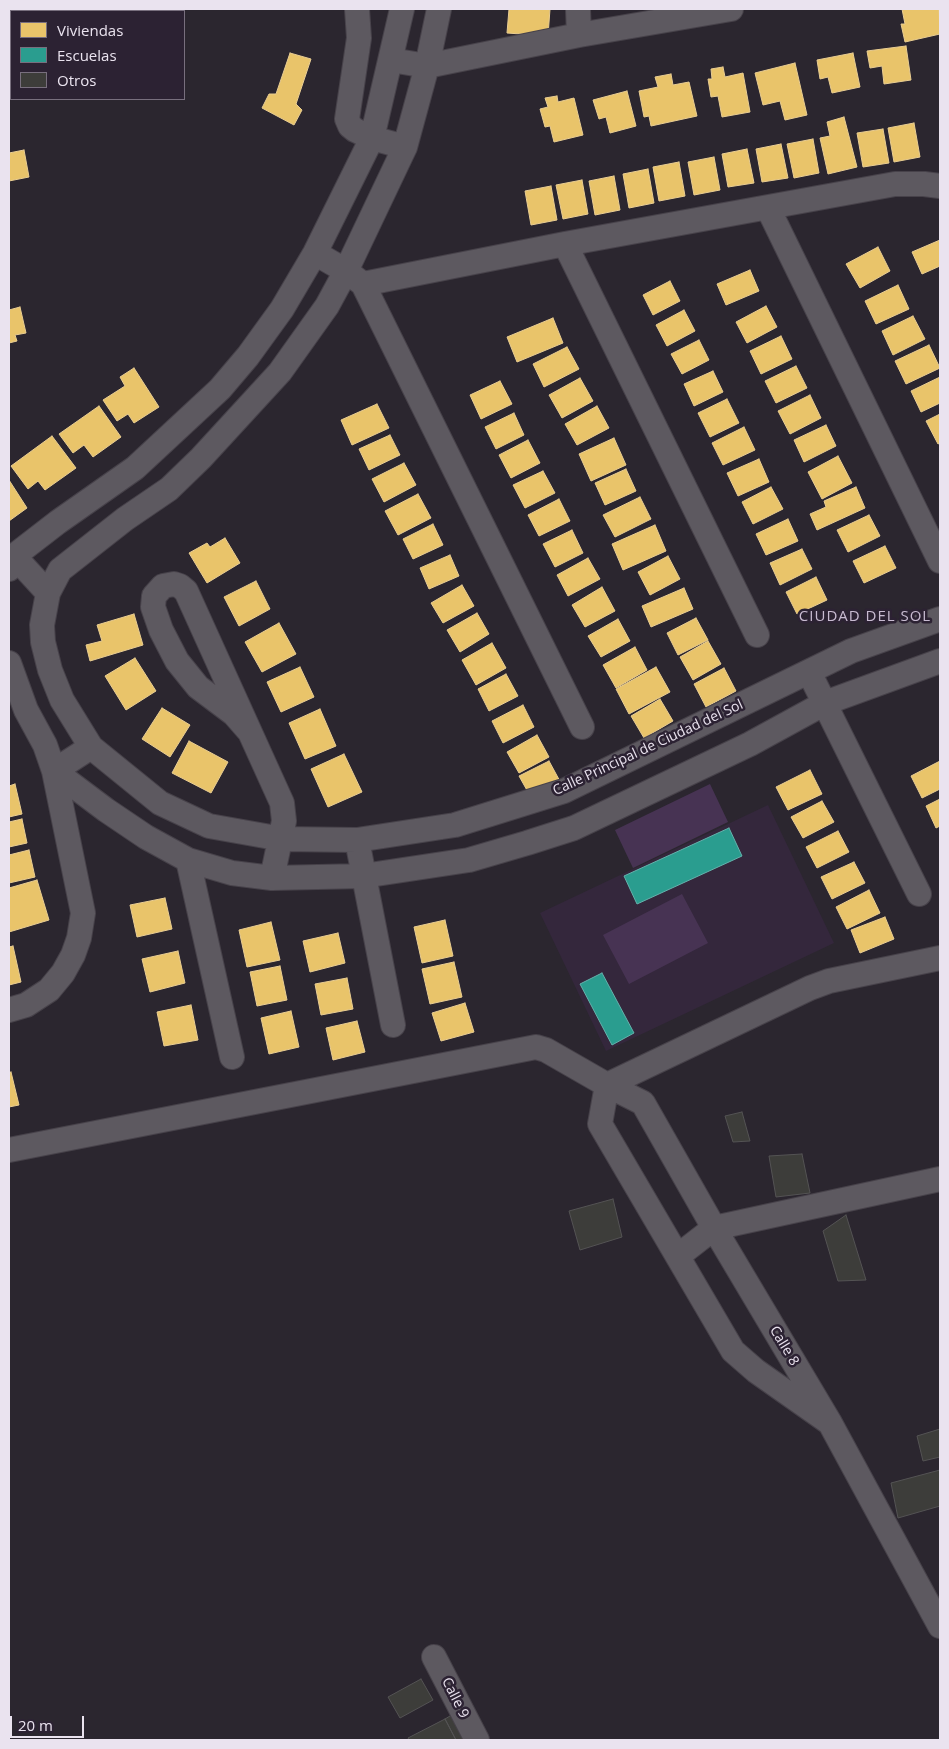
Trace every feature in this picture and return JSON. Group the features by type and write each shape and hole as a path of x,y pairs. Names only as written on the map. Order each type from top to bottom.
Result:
{"street":[{"path":"357,9 358,38 347,119 350,126 355,130 372,138 405,147"},
{"path":"48,593 10,561 58,522 135,468 220,389 248,356 282,309 315,253 372,138 402,9"},
{"name":"Calle Principal de Ciudad del Sol","path":"439,9 427,66 405,147 354,277 327,306 280,372 201,458 169,490 125,519 60,570 48,593 42,625 50,670 62,700 92,747 160,804 209,826 282,839 357,840 455,825 564,791 851,651 940,619"},
{"path":"578,9 579,35"},
{"path":"391,60 427,66 579,35 731,9"},
{"path":"354,277 565,244 895,184 940,186"},
{"path":"768,208 940,560"},
{"path":"565,244 757,635"},
{"path":"315,253 354,277 582,728"},
{"path":"220,389 241,415"},
{"path":"248,730 234,714 198,687 177,661 153,608 154,596 163,586 174,584 186,591 282,803 284,821 282,839 272,878"},
{"path":"162,630 209,643"},
{"path":"54,771 146,837 188,860 232,873 272,878 363,876 469,860 574,828 750,744 825,703 940,661"},
{"path":"9,662 26,710 45,745 54,771 83,912 79,938 73,956 66,968 49,990 26,1005 9,1010"},
{"path":"809,672 919,894"},
{"path":"54,771 92,747"},
{"path":"455,825 469,860"},
{"path":"357,840 392,1025"},
{"path":"188,860 232,1057"},
{"path":"830,1423 756,1371 733,1351 600,1124 608,1085 810,988 829,981 940,958"},
{"name":"Calle 8","path":"9,1150 536,1047 546,1050 643,1103 714,1228 830,1423 940,1626"},
{"path":"678,1256 714,1228 940,1179"},
{"name":"Calle 9","path":"434,1657 477,1740"}],"shaded area":[{"path":"710,784 728,822 633,868 615,830"},
{"path":"768,805 834,943 606,1051 540,913"},
{"path":"682,894 708,943 629,984 603,935"}],"building: Viviendas":[{"path":"509,9 550,9 548,36 507,33"},
{"path":"902,9 939,9 940,34 905,42 901,24 905,24"},
{"path":"906,46 911,80 884,84 882,66 870,68 867,51"},
{"path":"290,53 311,59 296,104 302,110 294,125 262,108 269,94 276,94"},
{"path":"853,53 860,87 832,93 828,77 820,79 817,60"},
{"path":"795,63 807,115 785,120 780,101 763,105 755,73"},
{"path":"723,67 725,77 743,73 750,112 722,117 718,96 711,97 708,79 712,79 711,69"},
{"path":"671,74 673,85 689,82 697,116 651,126 649,116 644,117 639,91 658,87 655,77"},
{"path":"627,91 636,126 610,133 606,117 599,119 593,100"},
{"path":"557,96 558,102 574,98 583,135 554,142 550,126 545,127 540,109 548,107 545,98"},
{"path":"844,117 857,167 828,174 820,138 830,136 827,122"},
{"path":"914,123 920,157 894,162 888,128"},
{"path":"883,129 889,163 863,167 857,133"},
{"path":"813,139 819,173 794,178 787,144"},
{"path":"781,144 788,178 762,182 756,149"},
{"path":"747,149 754,183 728,187 722,154"},
{"path":"24,150 29,177 9,181 9,153"},
{"path":"714,157 720,190 694,195 688,162"},
{"path":"679,162 685,196 659,201 653,167"},
{"path":"648,169 654,203 629,208 623,174"},
{"path":"614,176 620,210 595,215 589,181"},
{"path":"582,180 588,214 563,219 556,185"},
{"path":"551,186 557,220 531,225 525,191"},
{"path":"940,240 940,266 922,274 912,252"},
{"path":"878,247 890,271 860,288 846,264"},
{"path":"750,270 759,291 726,305 717,284"},
{"path":"670,281 680,301 653,315 643,295"},
{"path":"898,285 909,309 876,324 865,301"},
{"path":"766,306 777,327 747,343 736,322"},
{"path":"20,307 26,333 15,335 17,341 9,343 9,310"},
{"path":"684,310 695,331 667,346 656,325"},
{"path":"913,316 925,339 893,355 882,331"},
{"path":"553,318 563,343 517,362 507,337"},
{"path":"781,336 792,359 761,374 750,351"},
{"path":"699,340 709,360 682,374 671,354"},
{"path":"929,345 940,368 906,384 895,361"},
{"path":"567,347 579,369 544,387 533,364"},
{"path":"796,366 807,388 776,403 765,381"},
{"path":"134,368 159,407 134,423 128,414 117,421 103,400 125,386 120,377"},
{"path":"713,371 723,392 694,406 684,384"},
{"path":"940,377 940,403 921,412 911,391"},
{"path":"580,378 593,401 562,418 549,395"},
{"path":"500,381 512,404 481,419 470,395"},
{"path":"810,395 821,418 790,434 778,411"},
{"path":"727,399 739,423 710,437 698,413"},
{"path":"377,404 389,428 352,445 341,420"},
{"path":"99,406 121,437 93,457 84,445 73,453 59,434"},
{"path":"597,406 609,428 577,445 565,424"},
{"path":"514,413 524,435 496,449 485,427"},
{"path":"940,414 940,443 938,444 926,421"},
{"path":"826,425 836,446 804,462 794,440"},
{"path":"744,427 755,450 723,465 712,443"},
{"path":"390,435 400,455 369,470 359,449"},
{"path":"52,436 76,468 45,490 38,481 28,489 11,466"},
{"path":"614,438 626,465 591,481 579,454"},
{"path":"528,440 540,463 511,478 499,455"},
{"path":"838,456 852,483 822,499 808,472"},
{"path":"759,459 769,482 738,496 727,473"},
{"path":"404,463 416,485 384,502 372,479"},
{"path":"626,469 636,491 605,505 595,483"},
{"path":"543,471 555,493 525,508 513,485"},
{"path":"9,480 27,508 9,521"},
{"path":"771,487 783,509 753,524 742,502"},
{"path":"856,487 865,508 817,530 810,514 826,507 824,501"},
{"path":"418,494 431,518 398,535 385,511"},
{"path":"640,497 651,519 615,537 603,515"},
{"path":"559,499 570,521 539,536 528,515"},
{"path":"869,515 880,536 848,552 837,530"},
{"path":"788,519 798,541 766,555 756,534"},
{"path":"433,524 443,545 413,559 403,539"},
{"path":"655,525 666,551 623,570 612,544"},
{"path":"572,530 583,553 555,567 543,544"},
{"path":"225,538 240,563 207,583 189,553 207,543 210,547"},
{"path":"885,546 896,568 864,583 853,561"},
{"path":"802,549 812,569 780,585 770,563"},
{"path":"450,555 459,576 429,589 420,568"},
{"path":"668,556 680,579 650,595 638,572"},
{"path":"588,558 600,579 568,596 557,575"},
{"path":"816,577 827,600 797,614 786,592"},
{"path":"256,581 270,609 239,626 224,597"},
{"path":"462,585 474,606 443,623 431,603"},
{"path":"602,587 615,611 585,627 572,605"},
{"path":"684,588 693,609 651,627 642,606"},
{"path":"477,613 489,634 460,652 447,630"},
{"path":"134,614 143,645 90,661 86,645 102,641 97,625"},
{"path":"696,618 708,640 678,655 667,633"},
{"path":"618,619 630,641 601,657 588,636"},
{"path":"279,623 296,654 262,672 245,642"},
{"path":"708,641 721,664 693,680 680,657"},
{"path":"492,643 506,668 476,685 462,660"},
{"path":"635,647 647,670 616,688 603,665"},
{"path":"135,658 156,691 126,710 105,676"},
{"path":"300,667 314,697 281,712 267,682"},
{"path":"656,667 670,692 629,714 616,689"},
{"path":"724,668 736,691 706,707 694,684"},
{"path":"506,674 518,696 489,711 478,689"},
{"path":"660,699 673,721 644,738 631,716"},
{"path":"523,705 534,727 503,743 492,721"},
{"path":"162,708 190,725 170,757 142,739"},
{"path":"320,709 336,746 305,759 289,723"},
{"path":"537,735 549,757 519,773 507,752"},
{"path":"189,741 228,762 211,793 172,773"},
{"path":"344,754 362,792 328,807 311,769"},
{"path":"549,761 562,785 533,801 519,776"},
{"path":"940,761 940,789 922,798 911,776"},
{"path":"810,770 822,794 788,810 776,787"},
{"path":"15,784 22,814 9,817 9,786"},
{"path":"940,799 940,826 936,828 926,806"},
{"path":"822,801 834,822 803,838 791,817"},
{"path":"22,819 27,843 9,847 9,822"},
{"path":"838,831 849,852 817,868 806,847"},
{"path":"29,850 35,877 9,883 9,855"},
{"path":"854,862 865,883 832,899 821,877"},
{"path":"37,880 49,920 9,932 9,888"},
{"path":"869,890 880,913 847,929 836,907"},
{"path":"165,898 172,929 137,937 130,905"},
{"path":"885,917 894,939 860,953 851,930"},
{"path":"445,920 453,956 422,963 414,927"},
{"path":"271,922 280,960 247,967 239,930"},
{"path":"338,933 345,963 310,972 303,941"},
{"path":"13,946 21,982 9,985 9,947"},
{"path":"178,951 185,983 150,992 142,959"},
{"path":"454,962 462,997 430,1004 422,969"},
{"path":"280,966 287,1000 257,1006 250,972"},
{"path":"347,978 353,1009 321,1015 315,984"},
{"path":"465,1003 474,1032 441,1041 432,1013"},
{"path":"191,1005 198,1040 164,1046 157,1012"},
{"path":"291,1011 299,1047 269,1054 261,1018"},
{"path":"357,1021 365,1052 333,1060 326,1028"},
{"path":"11,1072 19,1105 9,1107 9,1073"}],"building: Escuelas":[{"path":"729,828 742,856 637,904 624,876"},
{"path":"602,973 634,1033 612,1045 580,984"}],"building: Otros":[{"path":"742,1112 750,1141 733,1142 725,1116"},
{"path":"802,1154 810,1193 776,1197 769,1156"},
{"path":"613,1199 622,1237 580,1250 569,1211"},
{"path":"846,1215 866,1280 838,1281 823,1231"},
{"path":"940,1429 940,1457 923,1461 917,1436"},
{"path":"940,1470 940,1506 898,1518 891,1483"},
{"path":"421,1679 433,1700 400,1718 388,1697"},
{"path":"455,1713 470,1740 456,1740 445,1719"},
{"path":"445,1719 456,1740 409,1740 408,1738"}],"district":[{"name":"CIUDAD DEL SOL","path":"865,617"}]}
